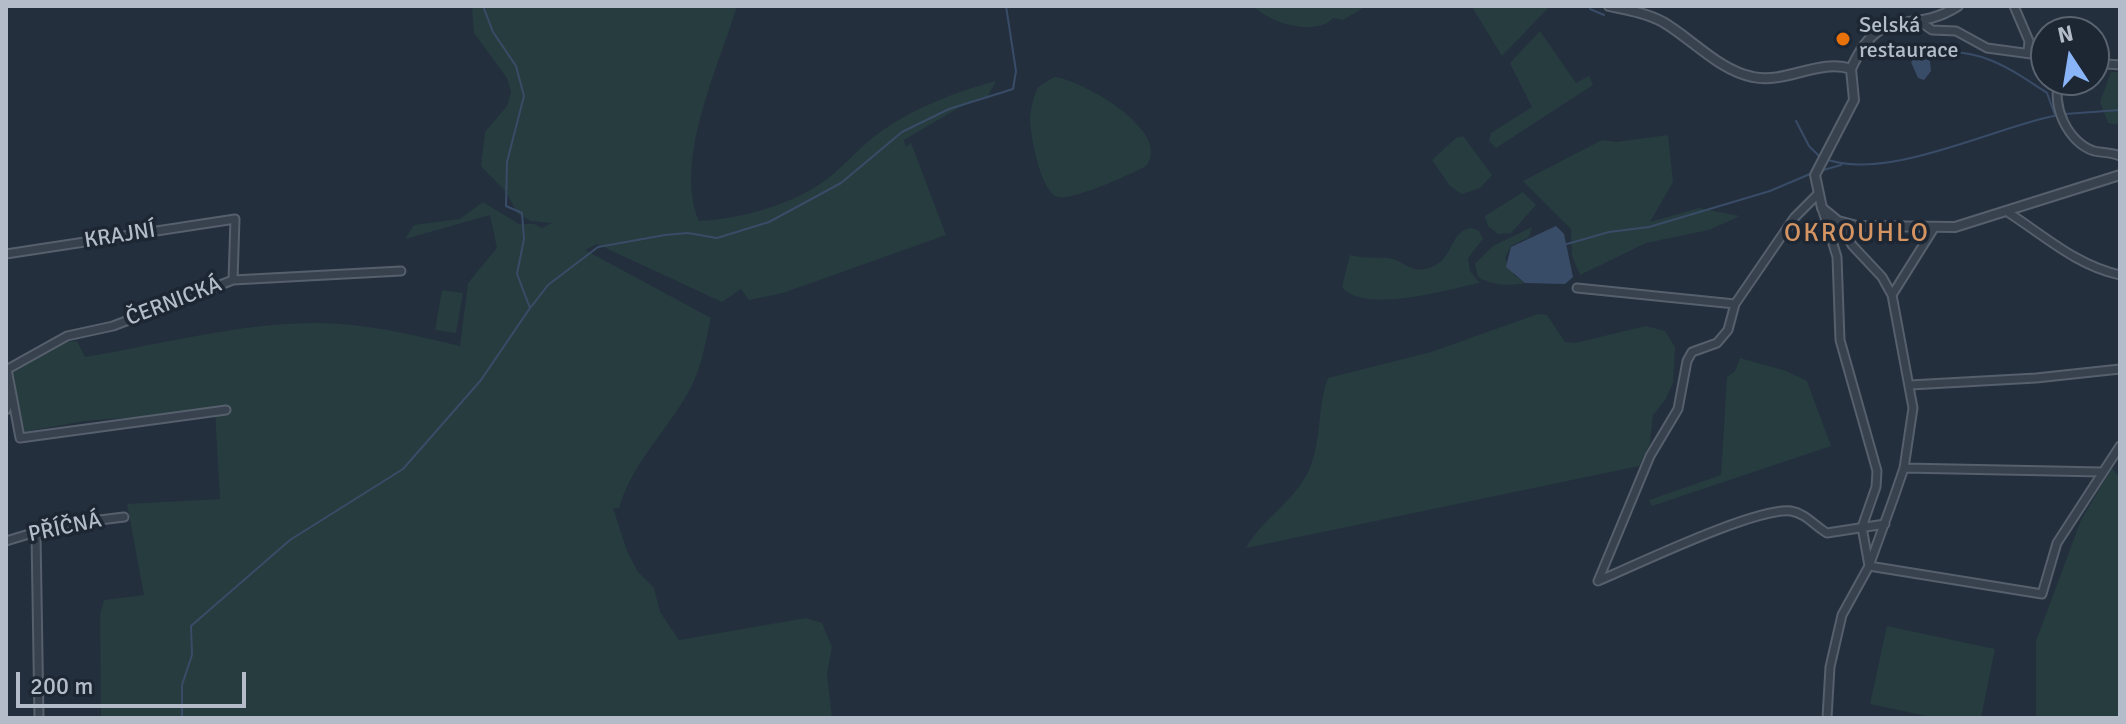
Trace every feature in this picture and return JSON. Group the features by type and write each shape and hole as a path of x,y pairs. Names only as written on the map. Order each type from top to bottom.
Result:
{"street":[{"path":"1609,6 1660,21 1721,62 1753,77 1782,76 1840,65 1851,69"},
{"path":"1869,566 1862,527 1876,487 1877,471 1840,340 1837,257 1817,195 1815,175 1854,100 1851,69 1862,43 1880,26 1897,20 1919,21 1942,16 1958,6"},
{"path":"1919,21 1932,30 1956,31 1987,48 2028,51 2029,41 2014,6"},
{"path":"2058,96 2057,104 2066,126 2093,150 2120,156"},
{"path":"1838,221 1857,226 1934,228 1975,223 2120,175"},
{"path":"1817,195 1794,218 1735,304 1722,337 1717,343 1692,352 1687,361 1678,409 1650,456 1598,581 1736,524 1776,512 1805,515 1827,533 1885,524"},
{"path":"1822,208 1838,221 1852,245 1882,277 1892,295 1913,408 1904,468 1885,524 1869,566 1842,615 1830,667 1827,718"},
{"path":"2009,213 2073,259 2120,275"},
{"name":"KRAJNÍ","path":"6,254 235,219 233,280"},
{"path":"1892,295 1934,228"},
{"name":"ČERNICKÁ","path":"6,370 60,339 113,326 233,280 401,271"},
{"path":"1577,288 1735,304"},
{"path":"1910,385 2036,378 2120,369"},
{"path":"6,370 20,438 226,410"},
{"path":"6,410 12,395"},
{"path":"1869,566 2042,594 2057,543 2120,446"},
{"path":"1904,468 2102,472"},
{"name":"PŘÍČNÁ","path":"6,541 59,525 124,517"},
{"path":"36,534 39,718"}],"green space":[{"path":"472,6 737,6 710,85 695,142 691,171 692,197 699,221 760,211 790,200 826,180 874,136 909,114 996,81 988,96 960,107 904,140 906,147 911,143 946,235 783,293 749,300 741,289 722,302 597,244 585,250 711,318 692,385 633,475 619,508 613,508 627,551 638,572 654,588 660,612 679,640 806,618 822,623 832,647 827,674 832,718 101,718 100,615 104,600 144,595 127,504 220,499 215,411 84,421 24,432 13,371 55,343 77,341 85,357 232,330 292,324 356,325 460,346 468,283 497,248 490,215 405,239 414,225 460,219 483,202 519,224 534,224 542,228 552,223 531,221 518,214 506,192 481,166 485,132 507,106 511,92 507,78 474,33"},
{"path":"1254,6 1367,6 1343,20 1333,18 1326,24 1305,27 1270,18"},
{"path":"1473,6 1550,6 1502,56 1472,7"},
{"path":"1540,31 1576,83 1589,76 1593,85 1496,148 1489,141 1491,133 1532,107 1510,63"},
{"path":"2120,72 2120,125 2108,123 2100,102 2102,96 2110,96 2110,75"},
{"path":"1054,77 1102,97 1136,123 1147,138 1151,152 1146,166 1076,195 1058,197 1052,193 1037,161 1030,117 1038,87"},
{"path":"1668,135 1673,182 1650,222 1699,208 1740,216 1709,230 1646,243 1580,275 1572,256 1571,229 1523,181 1602,140 1616,142"},
{"path":"1463,136 1492,175 1480,188 1462,194 1450,186 1432,160 1456,138"},
{"path":"1523,192 1536,205 1511,233 1498,234 1488,226 1485,216"},
{"path":"1532,227 1529,237 1511,246 1505,258 1514,275 1525,283 1501,284 1478,277 1475,264 1493,246"},
{"path":"1472,228 1479,231 1483,239 1468,258 1470,271 1480,283 1387,300 1353,295 1342,287 1350,255 1394,259 1422,270 1444,259 1456,237"},
{"path":"442,290 463,293 456,333 435,330"},
{"path":"1538,314 1547,315 1565,342 1575,343 1646,326 1665,331 1675,347 1673,383 1653,415 1650,443 1639,466 1246,548 1296,491 1309,470 1328,378 1431,352"},
{"path":"1740,358 1786,371 1807,381 1831,446 1652,506 1649,500 1721,475 1727,377 1735,371"},
{"path":"2112,468 2120,478 2120,718 2036,718 2036,641 2081,520"},
{"path":"1887,626 1995,649 1981,718 1936,718 1870,704"}],"water":[{"path":"1921,51 1929,53 1931,71 1924,80 1918,78 1911,62"},
{"path":"1556,226 1564,234 1573,277 1565,284 1525,283 1506,267 1511,247"}],"waterway":[{"path":"182,718 182,685 192,655 191,626 290,540 403,469 481,380 530,308 517,274 524,239 522,213 506,206 507,162 524,96 516,66 493,32 483,6"},
{"path":"531,307 548,285 598,247 688,233 717,238 769,222 841,183 902,132 949,109 1013,89 1016,71 1006,6"},
{"path":"1590,9 1604,15"},
{"path":"1930,54 1962,53 2006,67 2047,93 2055,115"},
{"path":"2065,114 2120,110"},
{"path":"1825,159 1850,164 1879,164 1941,150 2058,115"},
{"path":"1796,121 1809,146 1819,156"},
{"path":"1820,171 1841,165"},
{"path":"1567,244 1609,232 1649,227 1770,191 1810,174"}],"place":[{"name":"Selská restaurace","path":"1843,39"}],"district":[{"name":"OKROUHLO","path":"1857,234"}]}
